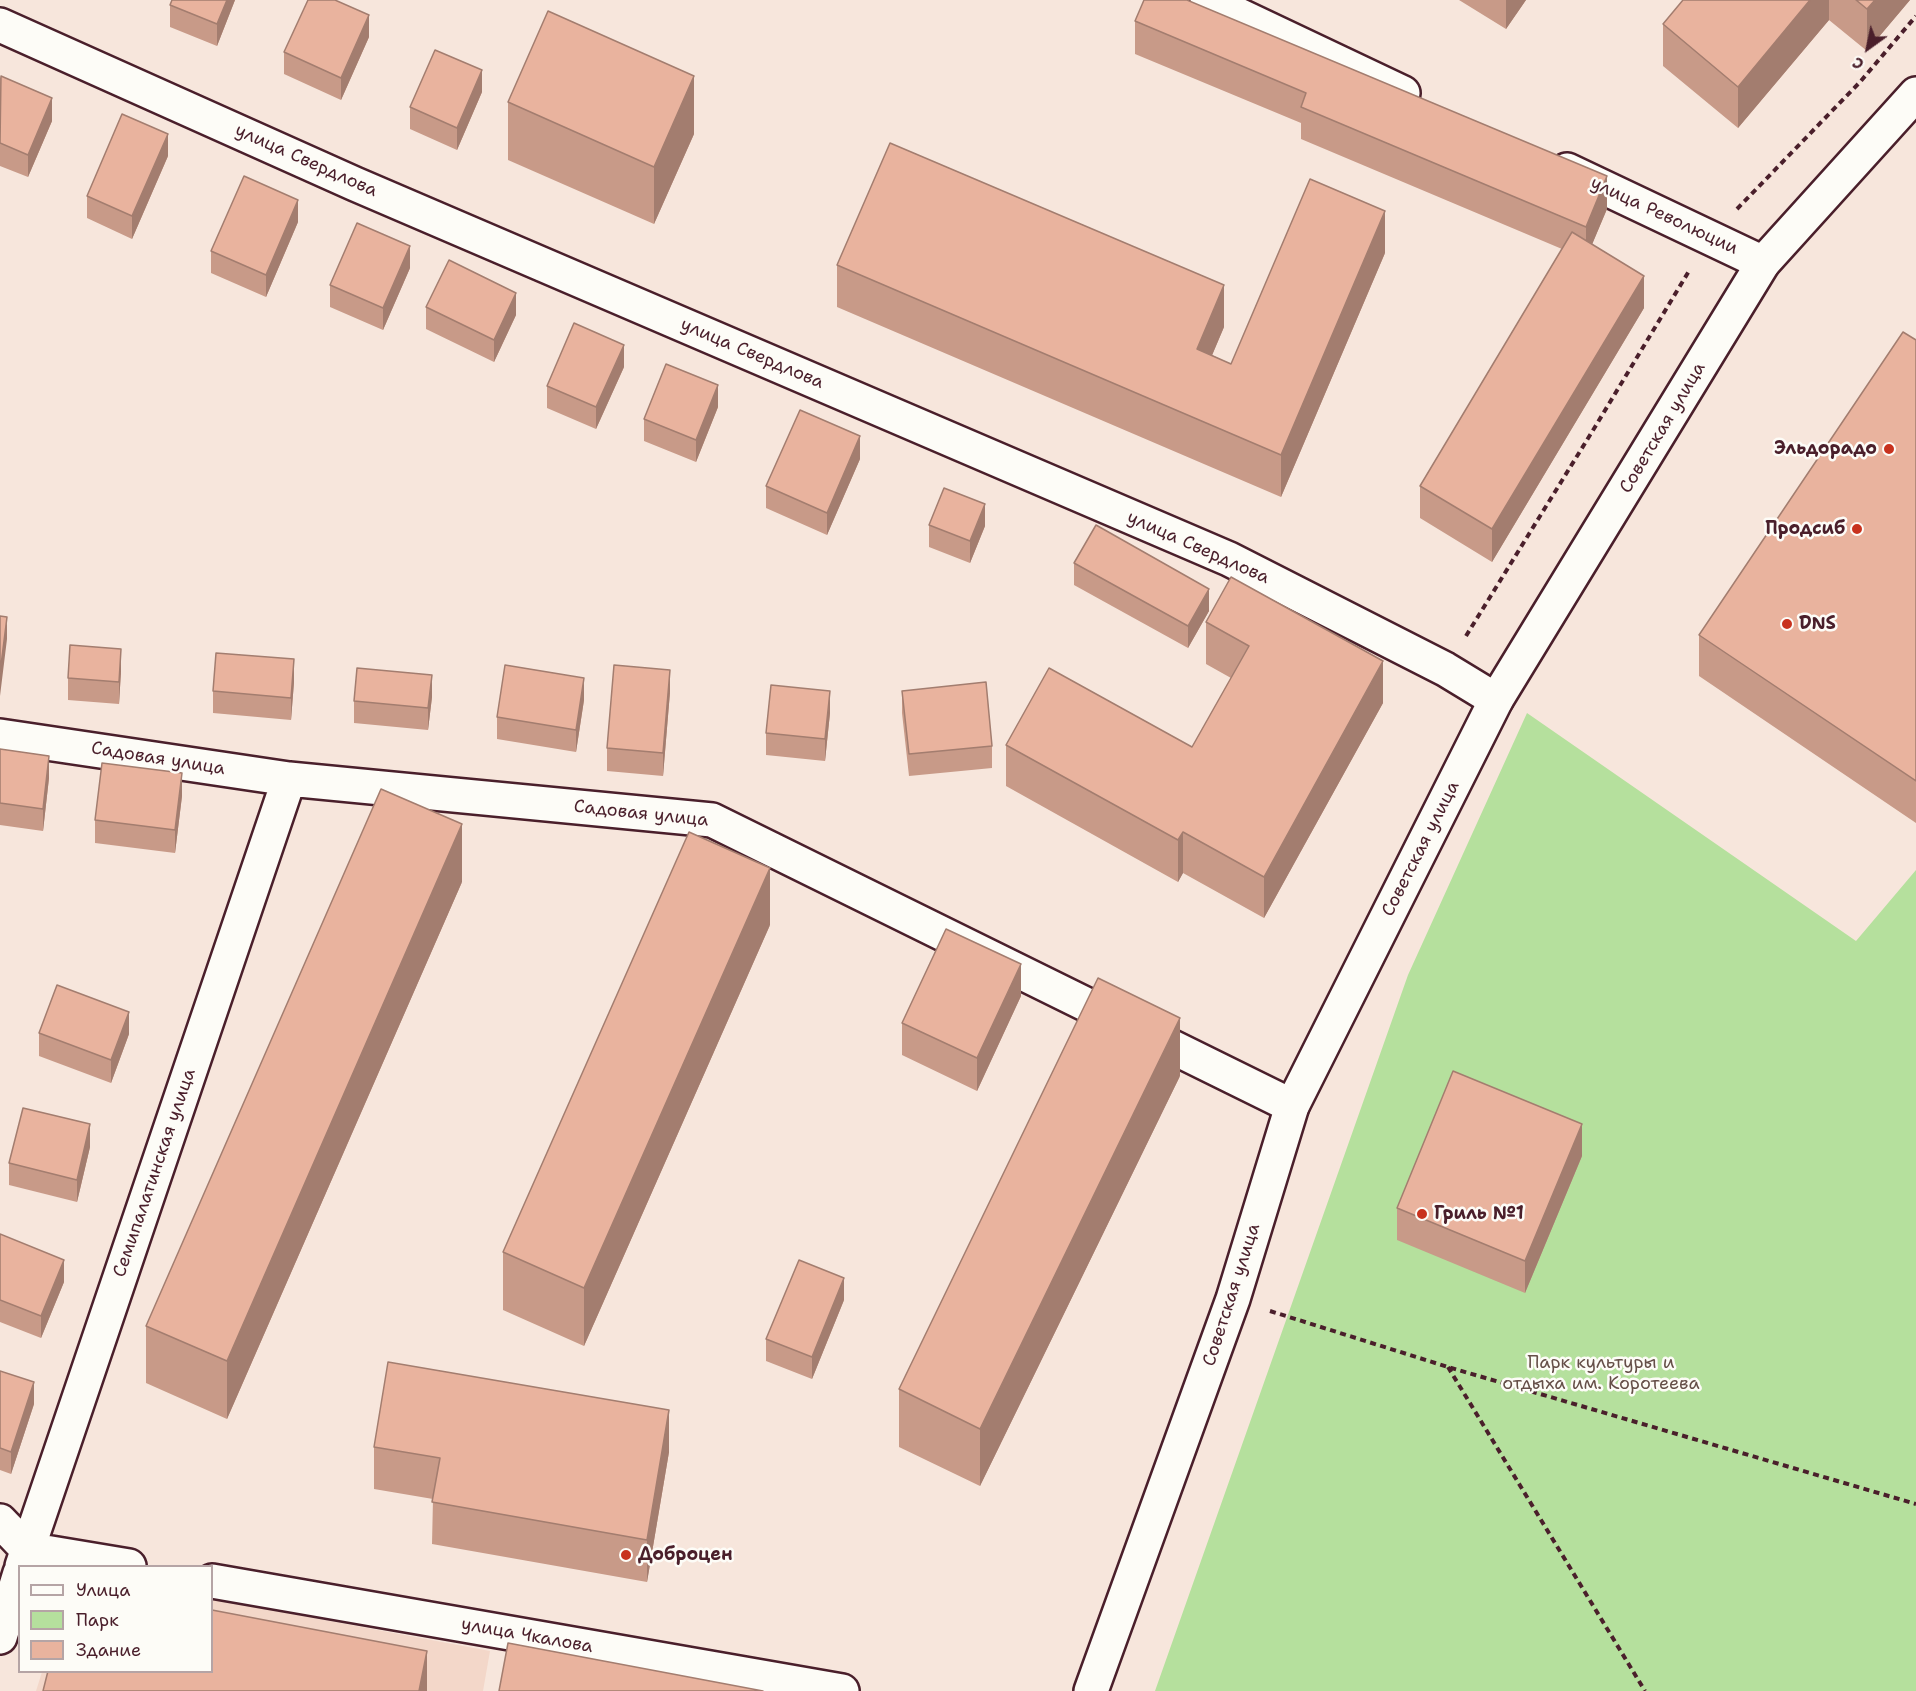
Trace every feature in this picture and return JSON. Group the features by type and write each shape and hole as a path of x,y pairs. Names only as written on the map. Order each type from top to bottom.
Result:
{"street":[{"path":"1207,0 1431,106"},
{"name":"улица Свердлова","path":"0,25 366,188 1229,559 1445,669 1496,700"},
{"name":"Советская улица","path":"1091,1691 1233,1299 1292,1106 1496,700 1763,263 1916,94"},
{"name":"улица Революции","path":"1538,157 1763,263"},
{"name":"Садовая улица","path":"0,736 289,779 712,820 1292,1106"},
{"name":"Семипалатинская улица","path":"23,1563 289,779"},
{"path":"0,1521 23,1563 94,1565"},
{"name":"Семипалатинская улица","path":"0,1637 18,1579"},
{"name":"улица Чкалова","path":"213,1581 842,1691"}],"path":[{"path":"1445,669 1595,427 1709,237 1860,82 1916,16"},
{"path":"1233,1299 1448,1367 1916,1504"},
{"path":"1448,1367 1645,1691"}],"shaded area":[{"path":"213,1599 490,1651 483,1691 36,1691 42,1673 213,1673"}],"green space":[{"name":"Парк культуры и отдыха им. Коротеева","path":"1527,713 1856,941 1916,870 1916,1691 1155,1691 1408,975"}],"building":[{"path":"172,0 227,0 217,24 170,5"},
{"path":"308,0 335,0 369,15 341,78 284,52"},
{"path":"1144,0 1187,0 1607,176 1586,227 1301,107 1306,93 1135,21"},
{"path":"1683,0 1810,0 1738,87 1663,24"},
{"path":"1856,0 1875,0 1867,9"},
{"path":"548,11 694,76 654,167 508,102"},
{"path":"435,50 482,70 457,128 410,107"},
{"path":"1,76 52,98 28,155 0,143"},
{"path":"122,114 168,134 132,216 87,196"},
{"path":"890,143 1224,285 1197,349 1231,364 1310,179 1385,211 1281,455 837,265"},
{"path":"244,176 298,200 266,275 211,251"},
{"path":"357,223 410,246 383,308 330,285"},
{"path":"1572,232 1644,276 1492,529 1420,486"},
{"path":"449,260 516,293 494,340 426,307"},
{"path":"574,323 624,345 596,407 547,386"},
{"name":"Продсиб","path":"1903,332 1916,340 1916,781 1699,635"},
{"path":"666,364 718,385 696,440 644,419"},
{"path":"800,410 860,436 827,513 766,486"},
{"path":"944,488 985,504 970,541 929,525"},
{"path":"1096,525 1209,589 1188,626 1074,563"},
{"path":"1231,577 1383,661 1264,877 1183,832 1178,840 1006,745 1049,668 1192,747 1249,646 1206,622"},
{"path":"0,616 7,617 0,673"},
{"path":"70,645 121,649 119,682 68,678"},
{"path":"216,653 294,659 291,698 213,691"},
{"path":"505,665 584,678 576,730 497,717"},
{"path":"614,665 670,670 663,753 607,748"},
{"path":"357,668 432,675 428,708 354,701"},
{"path":"986,682 992,746 909,754 902,691"},
{"path":"771,685 830,691 825,739 766,733"},
{"path":"0,749 49,756 43,809 0,803"},
{"path":"102,763 182,773 175,830 95,820"},
{"path":"381,789 462,824 227,1361 146,1326"},
{"path":"689,832 770,868 584,1288 503,1252"},
{"path":"946,929 1021,964 977,1058 902,1023"},
{"path":"1098,978 1180,1018 980,1429 899,1389"},
{"path":"57,985 129,1012 111,1060 39,1033"},
{"path":"1453,1071 1582,1124 1525,1261 1397,1208"},
{"path":"23,1108 90,1124 77,1180 9,1163"},
{"path":"0,1234 64,1260 41,1316 0,1300"},
{"path":"799,1260 844,1278 812,1357 766,1339"},
{"path":"388,1362 669,1410 647,1540 432,1502 440,1458 374,1447"},
{"path":"0,1371 34,1382 11,1452 0,1448"},
{"path":"213,1610 427,1651 419,1691 43,1691 48,1673 213,1673"},
{"path":"508,1643 763,1691 499,1691"}],"place":[{"name":"Эльдорадо","path":"1889,449"},
{"name":"Продсиб","path":"1857,529"},
{"name":"DNS","path":"1787,624"},
{"name":"Гриль №1","path":"1422,1214"},
{"name":"Доброцен","path":"626,1555"}]}
